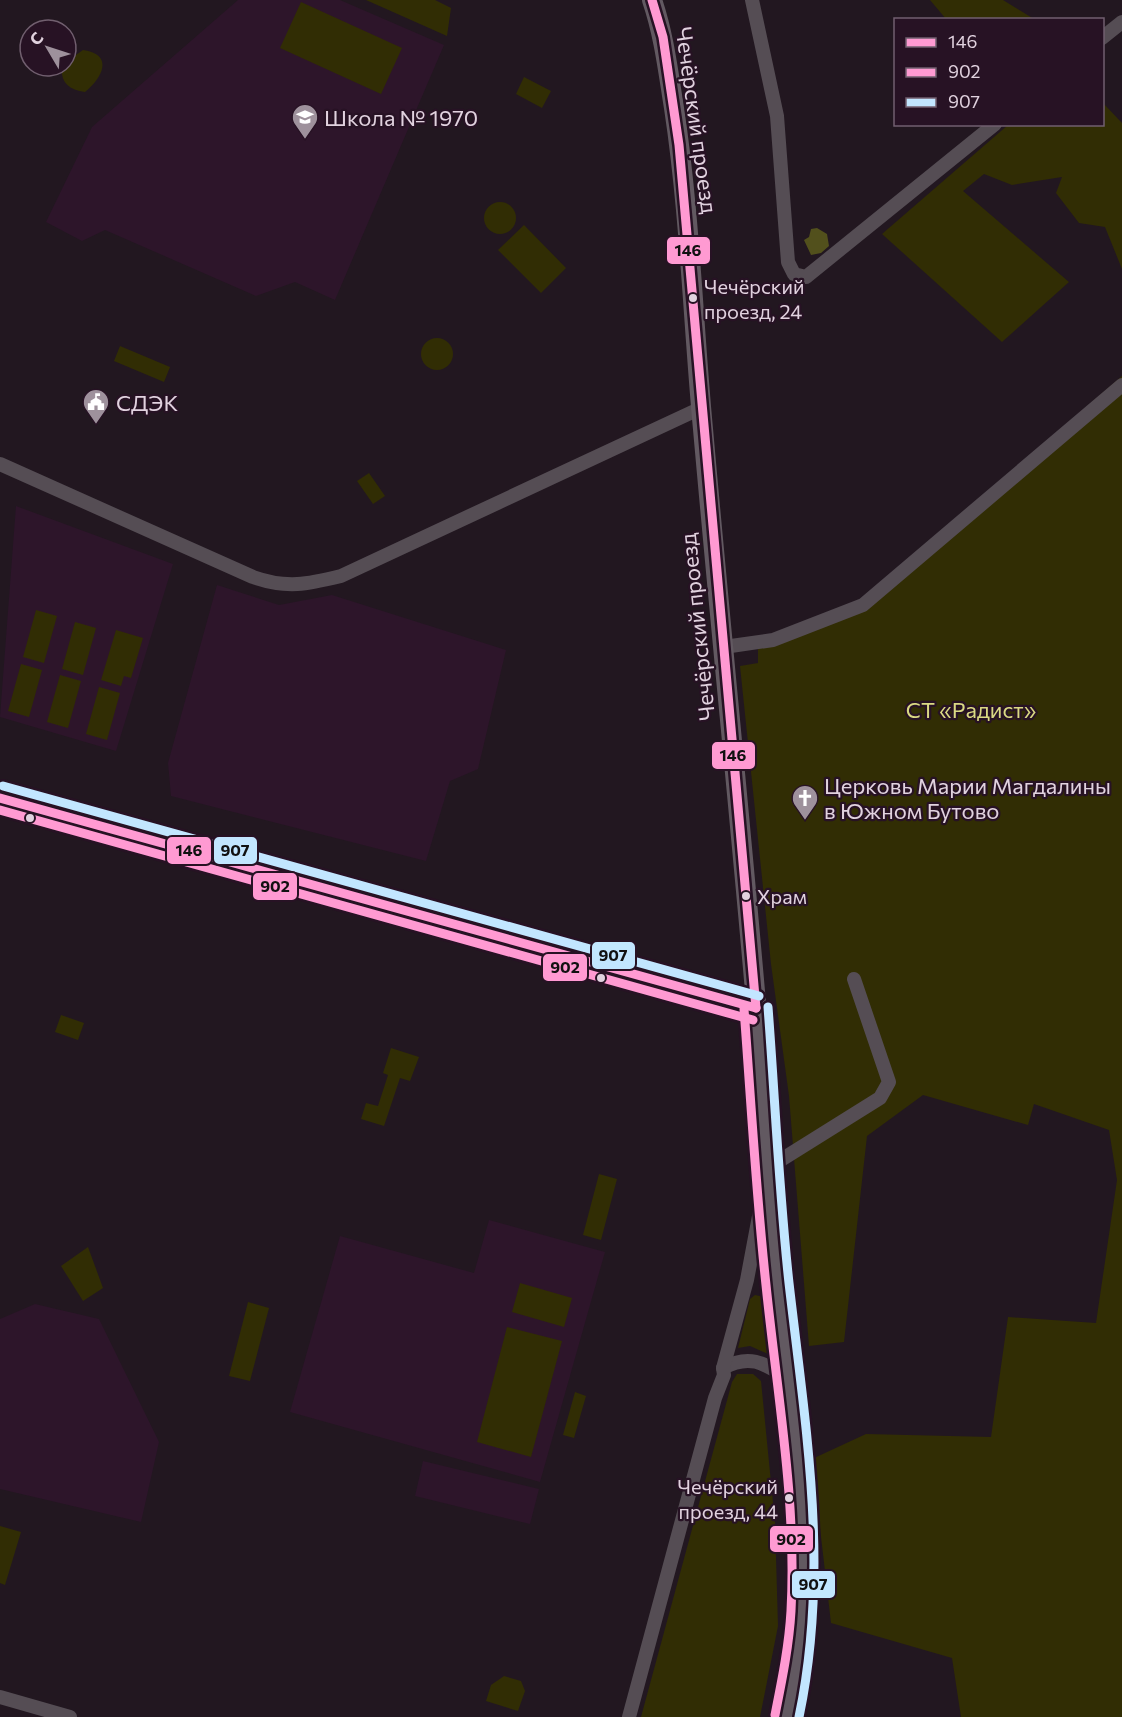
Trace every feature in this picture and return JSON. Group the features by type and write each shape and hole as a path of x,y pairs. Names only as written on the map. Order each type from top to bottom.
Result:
{"main road":[{"name":"Чечёрский проезд","path":"652,0 663,37 680,145 701,408 802,1536 804,1616 788,1717"},
{"path":"0,798 756,1008"}],"street":[{"path":"752,0 777,116 788,262 794,274 806,277 993,126"},
{"path":"1104,36 1122,22"},
{"path":"724,647 773,640 863,605 1122,385"},
{"path":"0,464 253,578 297,586 341,576 701,408"},
{"path":"629,1717 715,1398 724,1375 723,1368 747,1280 768,1168 880,1098 889,1082 855,979"},
{"path":"723,1368 740,1360 749,1360 763,1363 789,1379"},
{"path":"0,1697 70,1717"}],"shaded area":[{"name":"Школа № 1970","path":"238,0 340,0 444,45 335,300 295,282 256,296 105,230 82,241 46,222 92,127"},
{"path":"817,228 827,234 829,246 821,253 811,255 804,240 809,237 811,229"},
{"path":"16,506 173,564 116,751 0,717"},
{"path":"217,585 279,605 332,595 506,650 478,769 450,781 426,861 171,796 168,763"},
{"path":"489,1220 605,1252 540,1482 290,1412 340,1236 474,1273"},
{"path":"35,1304 99,1319 159,1442 141,1522 0,1489 0,1319"},
{"path":"423,1461 539,1489 530,1524 415,1496"}],"green space":[{"path":"366,0 435,0 451,8 447,36"},
{"path":"930,0 1003,0 1032,18 945,18"},
{"path":"301,2 402,48 381,94 280,48"},
{"path":"83,50 93,52 102,61 97,80 85,92 67,85 63,78 78,78 78,54"},
{"path":"524,77 551,91 542,108 516,94"},
{"path":"1104,104 1122,123 1122,269 1105,227 1079,223 1056,193 1062,177 1012,185 984,174 963,191 1069,282 1002,342 882,234 1007,126 1104,126"},
{"path":"500,202 512,206 516,218 512,230 500,234 488,230 484,218 488,206"},
{"path":"524,225 566,268 541,293 498,250"},
{"path":"437,338 449,342 453,354 449,366 437,370 425,366 421,354 425,342"},
{"path":"120,346 170,367 164,382 114,361"},
{"name":"СТ «Радист»","path":"1122,376 1122,1717 961,1717 952,1658 831,1623 812,1459 866,1434 991,1437 1008,1317 1096,1323 1117,1180 1109,1130 1034,1104 1028,1125 923,1095 867,1136 844,1342 809,1346 789,1096 771,964 740,666 758,663 758,639 861,602"},
{"path":"369,473 385,496 373,504 357,481"},
{"path":"36,610 57,616 44,663 23,657"},
{"path":"75,622 96,628 83,675 62,669"},
{"path":"116,630 143,638 131,678 124,676 121,686 101,680"},
{"path":"21,664 42,670 29,717 8,711"},
{"path":"60,675 81,681 68,728 47,722"},
{"path":"99,687 120,693 107,740 86,734"},
{"path":"61,1015 84,1023 78,1040 55,1032"},
{"path":"391,1048 419,1057 410,1081 400,1078 384,1126 361,1119 366,1103 378,1106 388,1075 383,1073"},
{"path":"599,1174 617,1179 601,1240 583,1235"},
{"path":"88,1247 103,1288 83,1301 61,1266"},
{"path":"520,1283 572,1298 564,1327 512,1312"},
{"path":"755,1295 764,1297 768,1354 750,1346 738,1348 750,1299"},
{"path":"248,1302 269,1308 250,1381 229,1376"},
{"path":"507,1327 562,1341 531,1457 477,1442"},
{"path":"737,1374 753,1374 761,1381 775,1523 778,1626 760,1717 641,1717 732,1382"},
{"path":"575,1392 586,1396 574,1438 563,1435"},
{"path":"0,1526 21,1532 5,1585 0,1583"},
{"path":"504,1676 521,1681 525,1691 518,1711 486,1701 491,1685"}],"transit line":[{"name":"146","path":"652,0 663,37 679,145 756,1008"},
{"name":"907","path":"3,786 759,996"},
{"name":"146","path":"0,798 756,1008"},
{"name":"902","path":"0,810 753,1020"},
{"name":"907","path":"768,1007 786,1249 812,1500 813,1608 808,1662 799,1717"},
{"name":"902","path":"744,1009 759,1216 785,1448 791,1530 790,1624 775,1715"}],"place":[{"name":"Школа № 1970","path":"305,140"},
{"name":"Чечёрский проезд, 24","path":"693,298"},
{"name":"СДЭК","path":"96,425"},
{"name":"Церковь Марии Магдалины в Южном Бутово","path":"805,821"},
{"name":"Храм","path":"746,896"},
{"name":"Чечёрский проезд, 44","path":"789,1498"}]}
